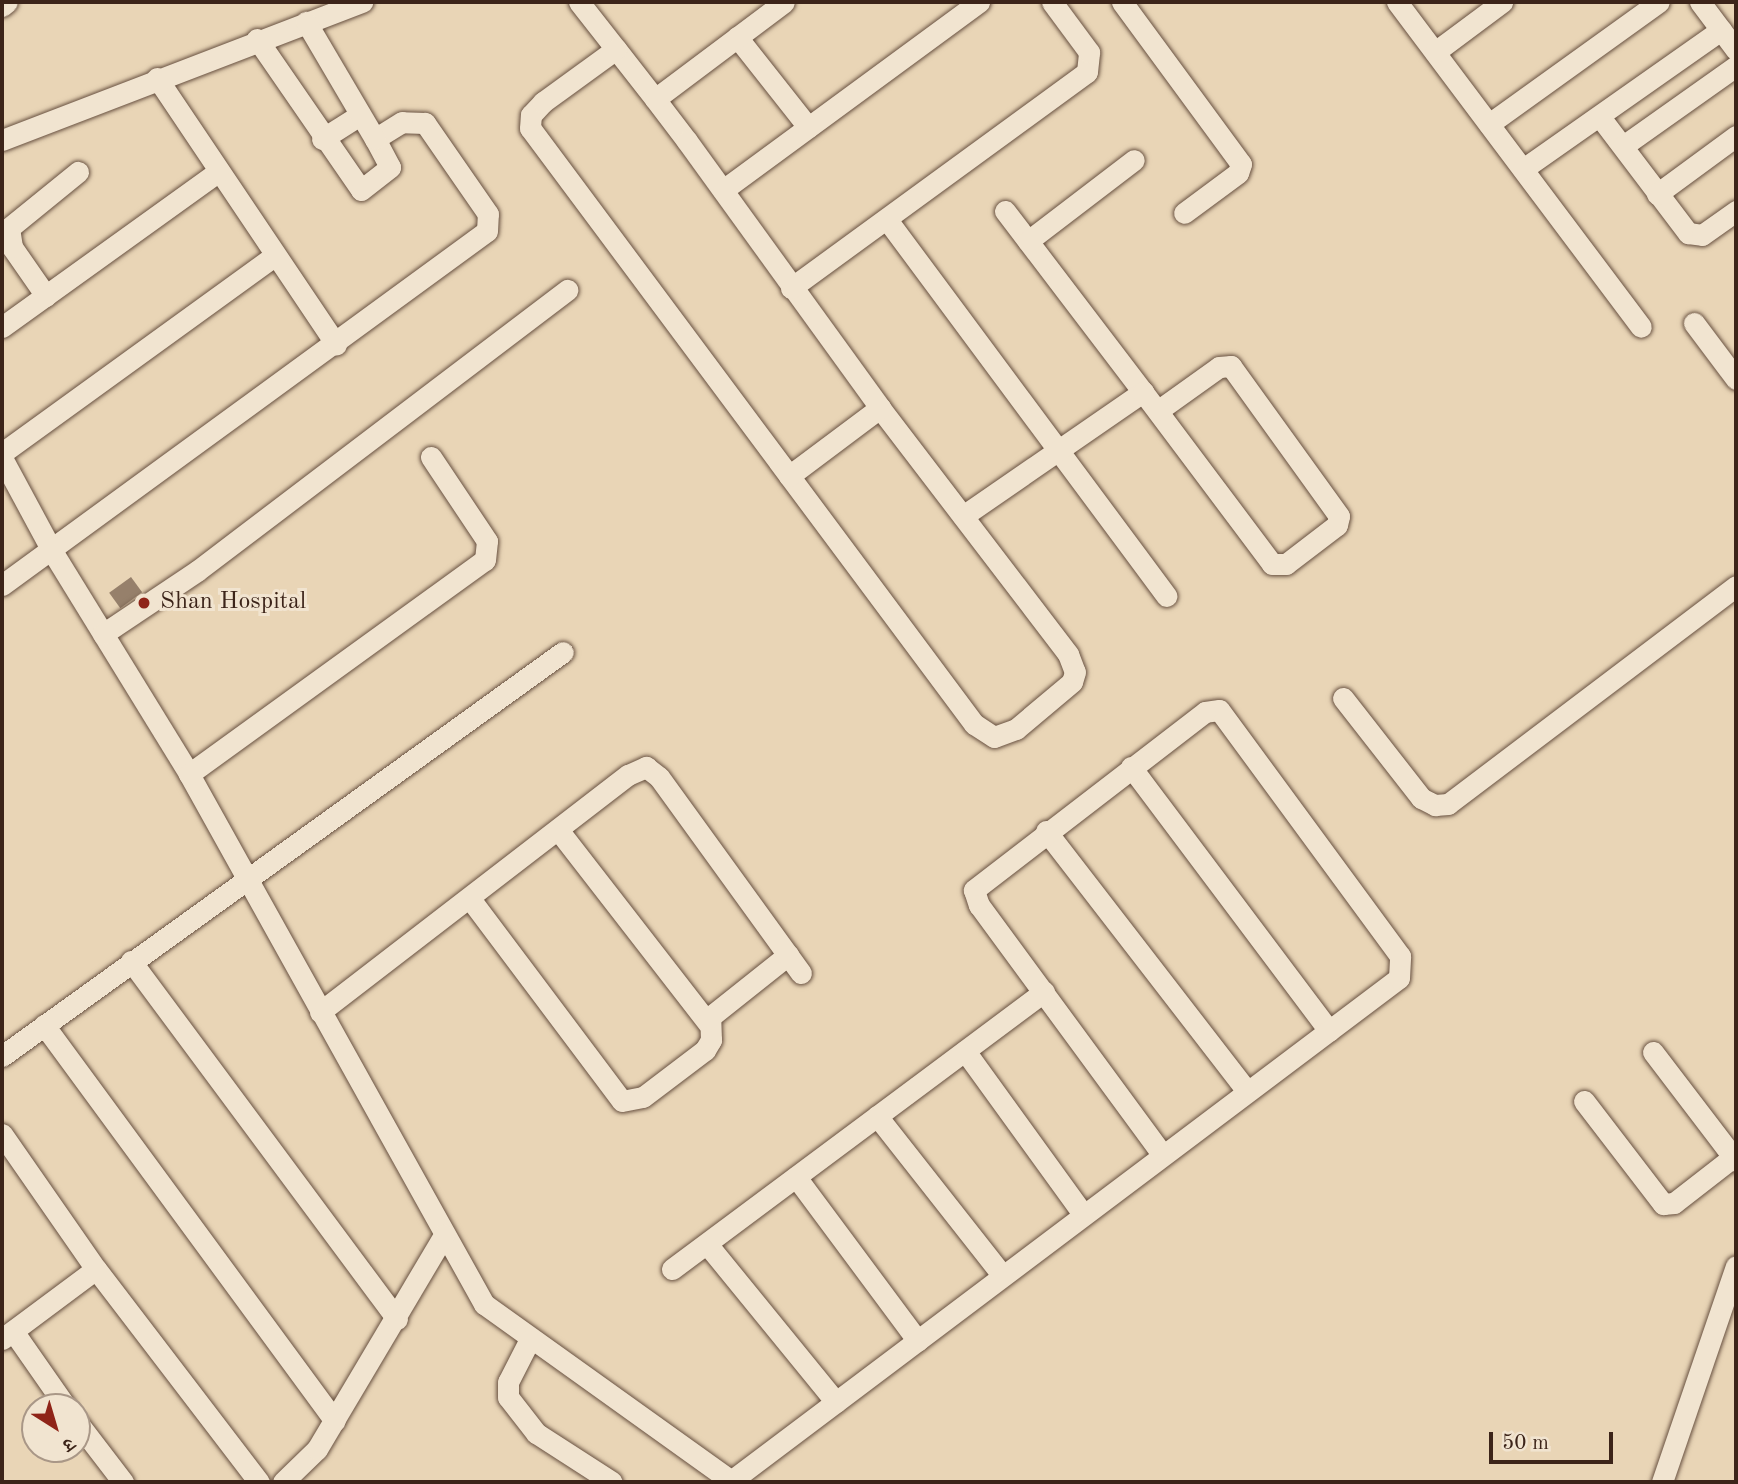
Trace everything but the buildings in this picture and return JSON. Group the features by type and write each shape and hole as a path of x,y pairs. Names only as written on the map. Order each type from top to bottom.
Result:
{"street":[{"path":"2,6 8,2"},
{"path":"2,140 157,78 362,2"},
{"path":"579,2 616,49 655,99 723,190 880,408 1068,654 1075,672 1066,689 1016,729 994,737 974,724 530,128 531,115 542,102 616,49"},
{"path":"655,99 784,2"},
{"path":"723,190 979,2"},
{"path":"791,288 888,221 1087,72 1089,52 1052,2"},
{"path":"1122,2 1241,164 1238,173 1184,213"},
{"path":"1397,2 1641,327"},
{"path":"1435,52 1502,2"},
{"path":"1489,124 1659,2"},
{"path":"1700,2 1736,50"},
{"path":"257,40 322,139 361,190 390,167 306,22"},
{"path":"1522,169 1721,30"},
{"path":"737,37 808,128"},
{"path":"1623,146 1736,66"},
{"path":"157,78 274,256 336,344"},
{"path":"322,139 360,115"},
{"path":"1600,117 1684,229 1697,236 1736,211"},
{"path":"2,585 483,238 490,224 425,123 402,122 375,139"},
{"path":"1657,194 1736,136"},
{"path":"1028,241 1134,160"},
{"path":"46,296 12,247 9,228 78,172"},
{"path":"2,327 218,172"},
{"path":"1005,211 1272,564 1286,564 1338,524 1339,516 1231,366 1219,367 1158,410"},
{"path":"888,221 1059,447 1167,596"},
{"path":"2,453 274,256"},
{"path":"103,634 197,570 567,290"},
{"path":"1694,323 1736,379"},
{"path":"963,516 1059,447 1143,392"},
{"path":"789,476 880,408"},
{"path":"189,774 485,560 487,541 431,457"},
{"path":"2,458 51,551 189,774 484,1304 529,1341 732,1482 1162,1154 1399,978 1404,965 1229,718 1219,710 1205,712 1046,831 974,890 979,905 1162,1154"},
{"path":"1343,698 1421,798 1435,805 1448,804 1736,586"},
{"path":"2,1056 562,653"},
{"path":"1131,767 1329,1031"},
{"path":"320,1012 471,900 637,768 653,770 801,973"},
{"path":"471,900 622,1101 643,1097 705,1050 711,1040 708,1023 559,831"},
{"path":"1046,831 1247,1091"},
{"path":"708,1023 788,955"},
{"path":"131,961 397,1319"},
{"path":"672,1269 1044,992"},
{"path":"44,1026 335,1421"},
{"path":"965,1051 1083,1214"},
{"path":"1584,1101 1663,1204 1674,1203 1735,1159 1653,1052"},
{"path":"877,1116 1002,1275"},
{"path":"2,1134 96,1269 260,1482"},
{"path":"796,1177 918,1341"},
{"path":"283,1482 310,1459 335,1421 444,1235"},
{"path":"707,1244 836,1402"},
{"path":"1662,1482 1736,1266"},
{"path":"55,1393 7,1335 96,1269"},
{"path":"529,1341 508,1382 508,1397 536,1433 612,1482"},
{"path":"91,1440 123,1482"}],"place":[{"name":"Shan Hospital","path":"144,603"}]}
